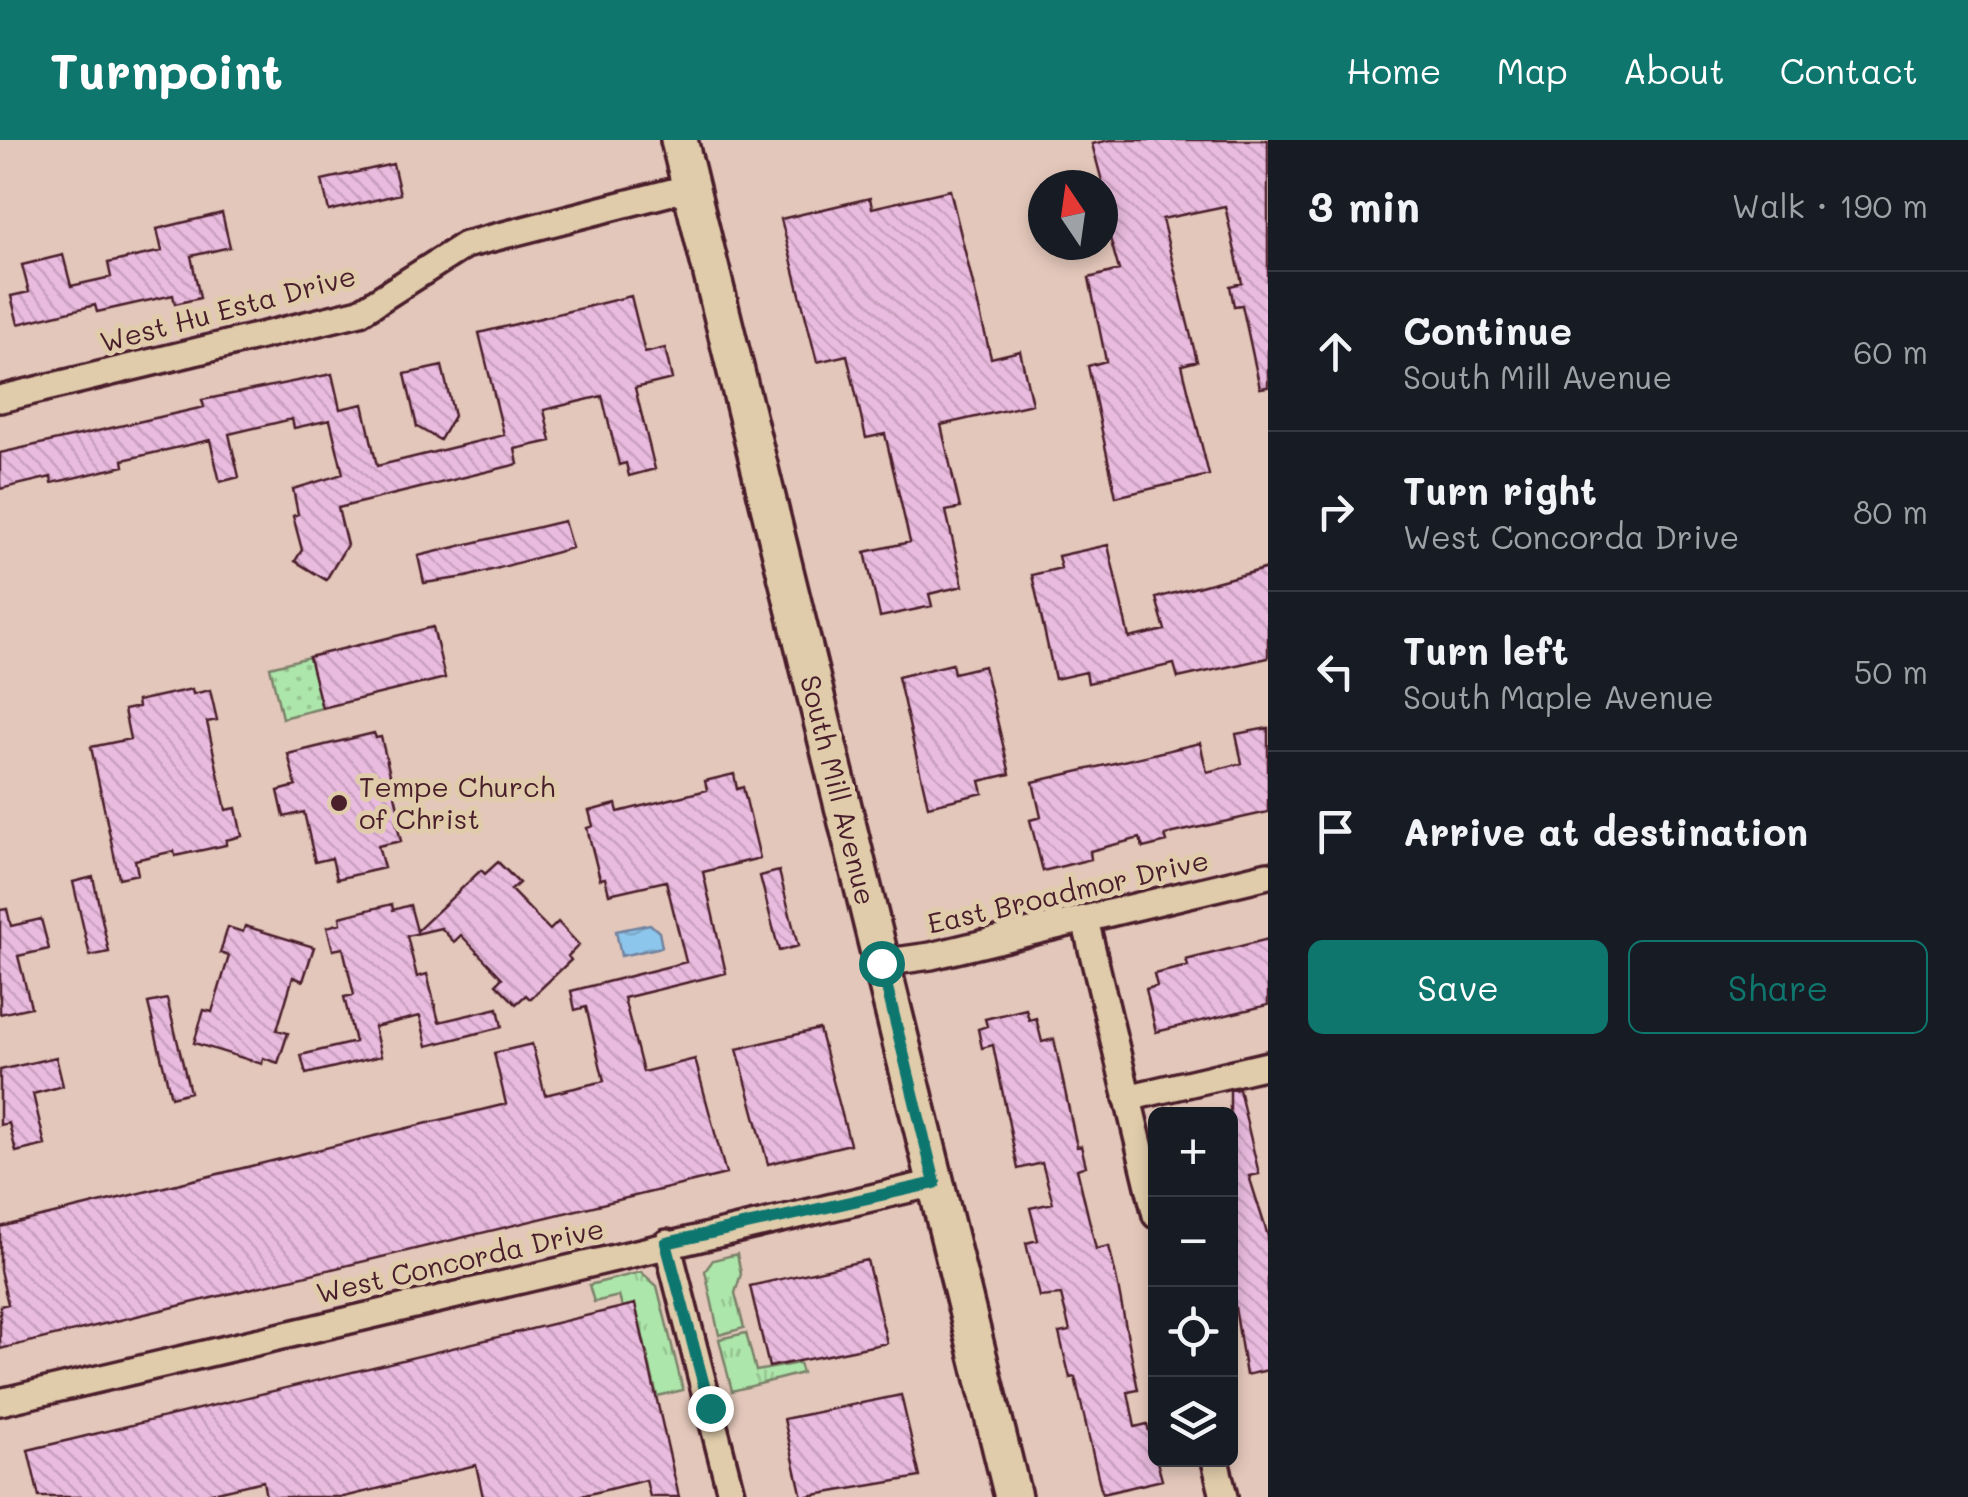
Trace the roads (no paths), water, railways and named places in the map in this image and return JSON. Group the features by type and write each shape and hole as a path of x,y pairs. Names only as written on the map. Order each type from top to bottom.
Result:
{"main road":[{"name":"South Mill Avenue","path":"679,140 1012,1497"}],"street":[{"name":"West Hu Esta Drive","path":"0,398 360,312 465,245 691,187"},
{"name":"East Broadmor Drive","path":"881,963 1268,876"},
{"path":"1085,920 1152,1197"},
{"path":"1127,1098 1268,1065"},
{"name":"West Concorda Drive","path":"0,1402 935,1183"},
{"path":"666,1243 732,1497"},
{"path":"1216,1467 1224,1497"}],"water":[{"path":"650,924 659,932 662,947 621,956 616,931"}],"place":[{"name":"Tempe Church of Christ","path":"339,803"}]}
